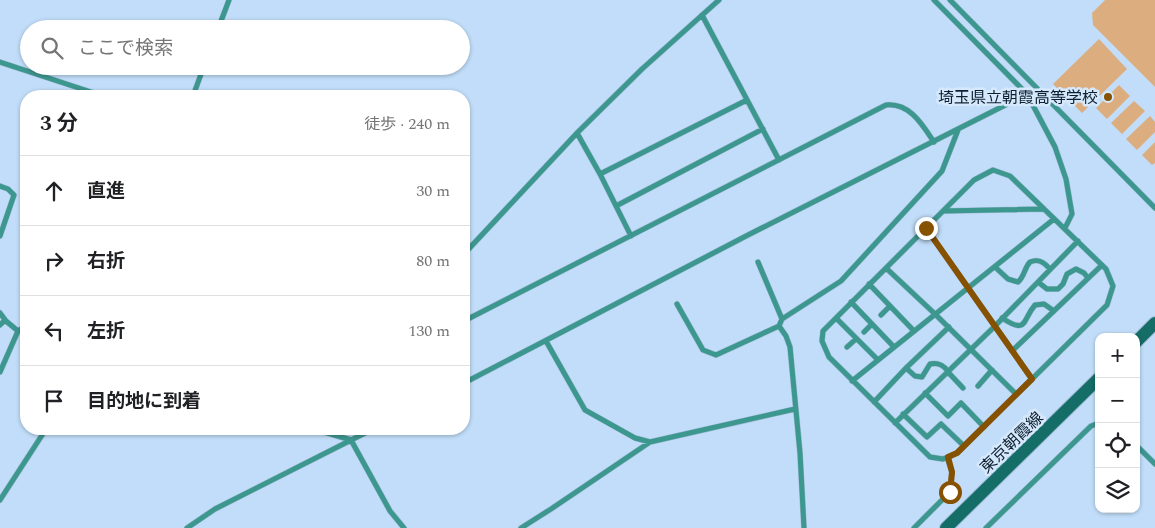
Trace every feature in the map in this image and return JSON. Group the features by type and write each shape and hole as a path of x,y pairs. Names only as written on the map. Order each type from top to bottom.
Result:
{"main road":[{"path":"1140,338 1155,323"},
{"name":"東京朝霞線","path":"946,528 1095,382"}],"lane":[{"path":"221,20 229,0"},
{"path":"470,248 577,133 642,69 719,0"},
{"path":"934,0 1027,94 1055,147 1066,179 1072,214 1065,228"},
{"path":"950,0 1155,208"},
{"path":"702,15 779,160"},
{"path":"0,62 20,69"},
{"path":"39,75 85,90"},
{"path":"195,90 201,75"},
{"path":"470,380 748,235 1036,89"},
{"path":"600,174 747,100"},
{"path":"470,318 886,105 894,104 905,108 919,119 934,142"},
{"path":"616,206 763,129"},
{"path":"677,304 703,350 716,355 779,326 782,319 840,281 942,171 958,130"},
{"path":"577,133 631,236"},
{"path":"993,170 1010,176 1065,228 1106,269 1113,286 1107,304 957,453 943,459 930,457 828,357 822,341 823,331 974,180 993,170"},
{"path":"0,186 8,189 14,195 0,236"},
{"path":"943,212 1044,209"},
{"path":"852,381 1054,219"},
{"path":"926,228 1032,379"},
{"path":"895,422 1078,241"},
{"path":"995,266 1008,279 1018,282 1023,278 1026,267 1030,262 1038,260 1046,264 1050,269"},
{"path":"758,262 782,319"},
{"path":"1012,351 1102,265"},
{"path":"886,268 1016,394"},
{"path":"1038,282 1047,289 1058,289 1063,284 1066,274 1076,269 1084,273 1088,278"},
{"path":"869,284 914,331"},
{"path":"851,302 894,347"},
{"path":"1002,318 1011,324 1019,326 1026,322 1034,305 1044,304 1054,311"},
{"path":"881,315 890,306"},
{"path":"0,313 18,331 0,372"},
{"path":"836,318 878,360"},
{"path":"0,325 5,320"},
{"path":"864,332 872,324"},
{"path":"779,326 786,336 790,347 804,528"},
{"path":"874,402 949,327"},
{"path":"847,347 856,339"},
{"path":"546,341 585,410 635,438 650,442"},
{"path":"906,368 915,376 922,377 930,364 938,363 944,366 963,388"},
{"path":"978,386 992,370"},
{"path":"925,393 948,416 961,403 984,426"},
{"path":"521,528 650,442 795,408"},
{"path":"904,414 927,437 941,424 964,446"},
{"path":"986,528 1091,426 1095,424"},
{"path":"0,500 42,435"},
{"path":"334,435 351,440 390,511 404,528"},
{"path":"187,528 215,509 361,435"},
{"path":"1140,449 1155,464"},
{"path":"914,528 950,492 952,472 948,457"}],"shaded area":[{"path":"1105,0 1155,0 1155,87 1093,25 1092,13"},
{"path":"1099,39 1127,69 1082,113 1053,84"},
{"path":"1119,85 1130,96 1107,119 1096,108"},
{"path":"1134,101 1145,111 1122,134 1111,123"},
{"path":"1150,116 1155,122 1155,132 1137,150 1126,139"},
{"path":"1155,142 1155,163 1152,165 1142,155"}],"place":[{"name":"埼玉県立朝霞高等学校","path":"1108,97"}],"route":[{"path":"926,228 1032,379 957,453 948,457 952,472 950,492"}]}
